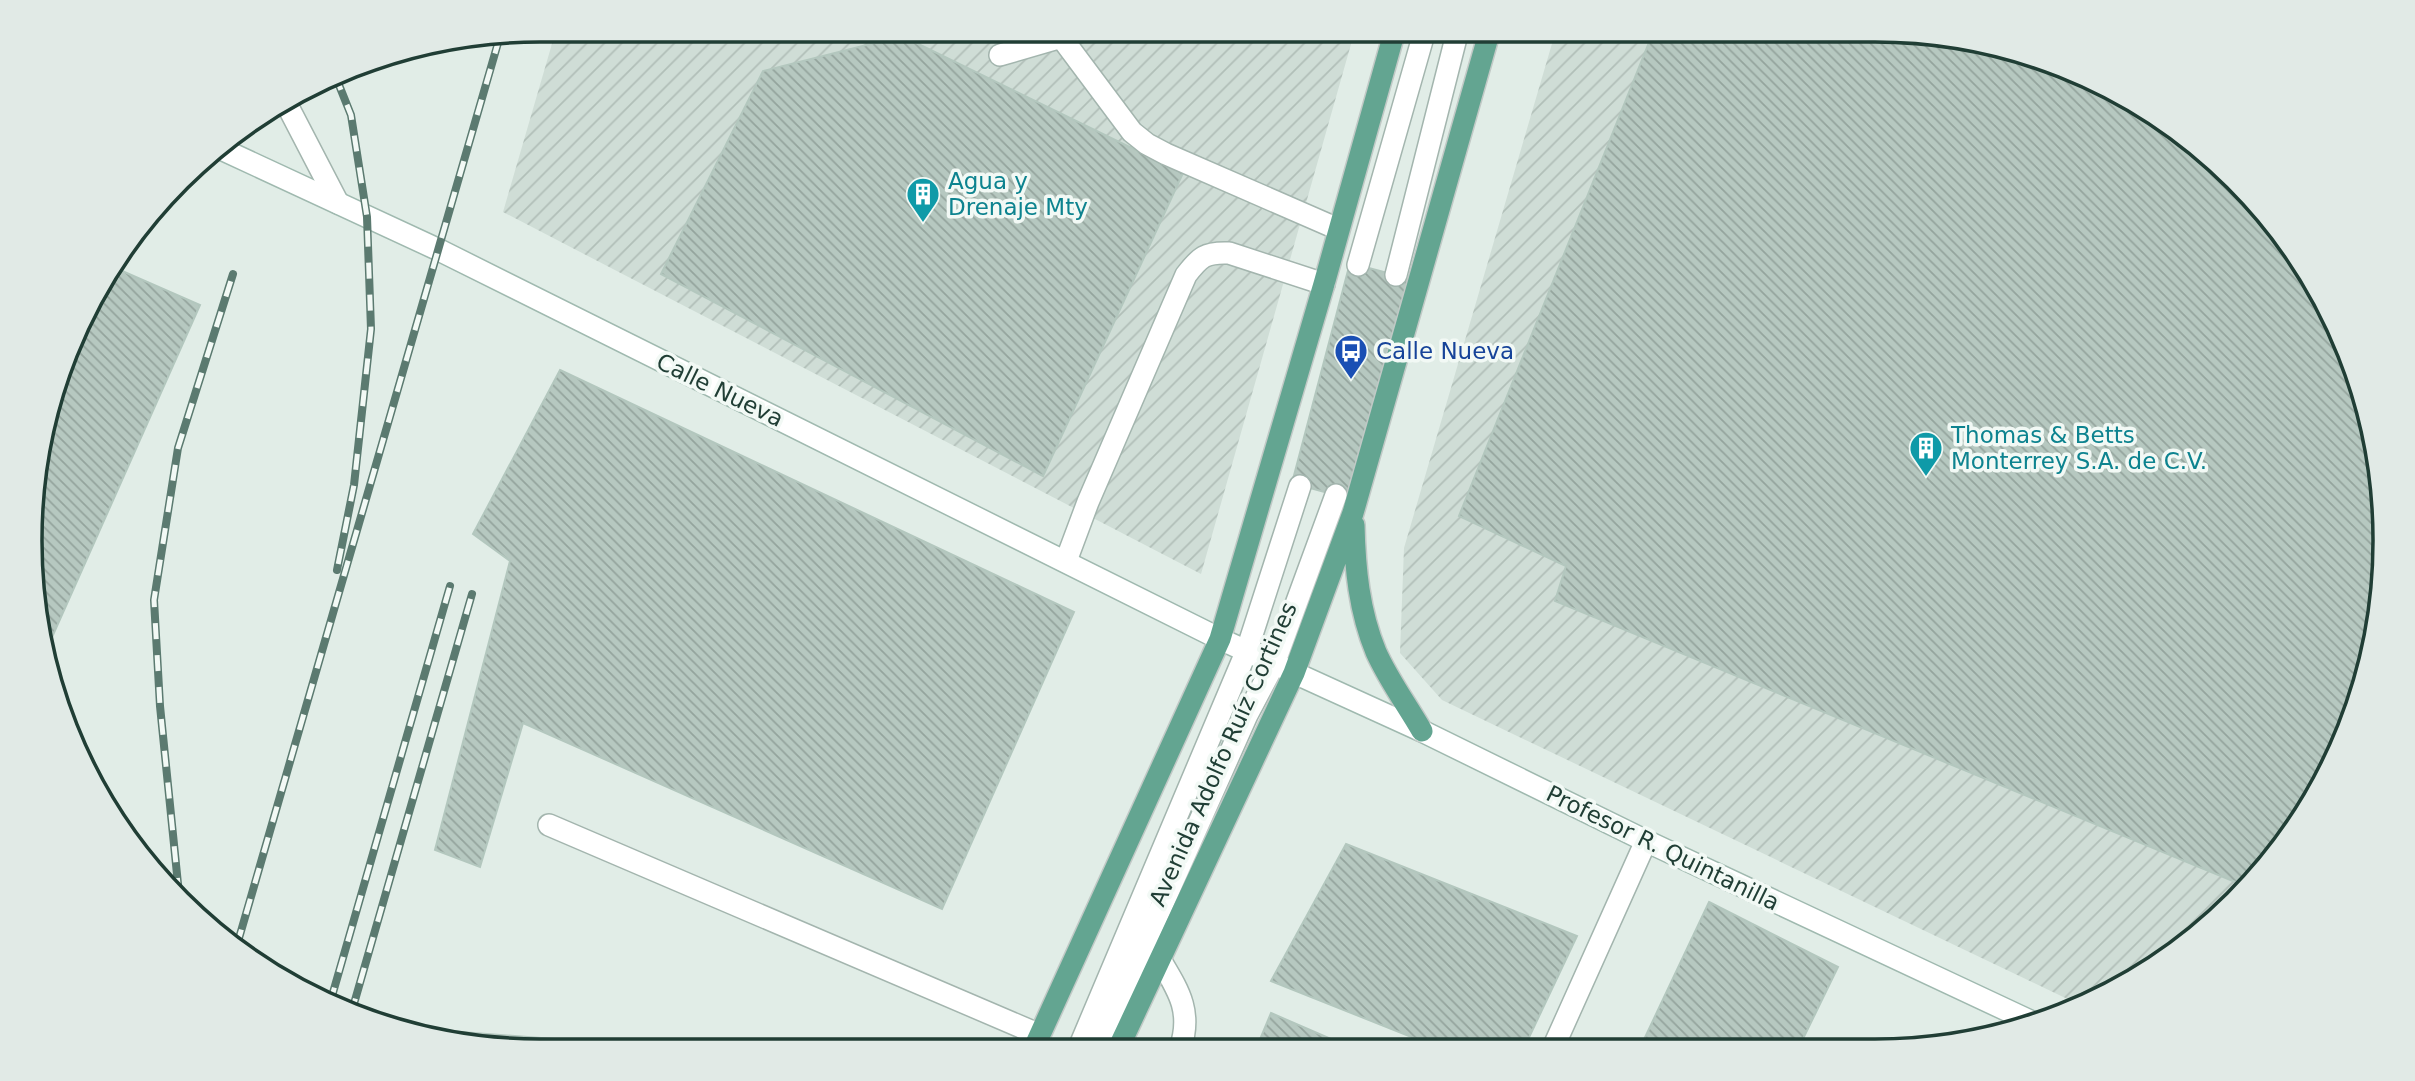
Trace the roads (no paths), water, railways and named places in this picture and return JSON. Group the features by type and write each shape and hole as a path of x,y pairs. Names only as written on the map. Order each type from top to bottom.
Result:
{"main road":[{"path":"1037,1039 1220,639 1392,42"},
{"name":"Avenida Adolfo Ruíz Cortines","path":"1123,1039 1294,673 1353,513 1487,42"},
{"path":"1353,513 1355,566 1362,608 1377,652 1422,732"}],"street":[{"path":"1000,55 1043,42"},
{"path":"1064,42 1120,118 1147,144 1338,229"},
{"path":"1358,265 1423,42"},
{"path":"1396,275 1455,42"},
{"path":"290,110 338,203"},
{"name":"Calle Nueva","path":"228,152 439,250 1220,639 1247,650"},
{"path":"1066,561 1088,502 1180,287 1199,257 1229,253 1324,284"},
{"path":"1082,1039 1247,650 1300,486"},
{"path":"1102,1039 1247,715 1274,664 1336,495"},
{"name":"Profesor R. Quintanilla","path":"1247,650 2021,1017"},
{"path":"549,825 1029,1039"},
{"path":"1557,1039 1646,841"},
{"path":"1159,958 1181,995 1186,1021 1182,1039"}],"railway":[{"path":"239,938 498,44"},
{"path":"337,570 354,485 371,329 367,217 351,115 339,85"},
{"path":"178,882 160,706 154,600 178,448 233,274"},
{"path":"333,994 450,586"},
{"path":"354,1003 472,594"}],"place":[{"name":"Agua y Drenaje Mty","path":"923,224"},
{"name":"Calle Nueva","path":"1351,381"},
{"name":"Thomas & Betts Monterrey S.A. de C.V.","path":"1926,478"}]}
